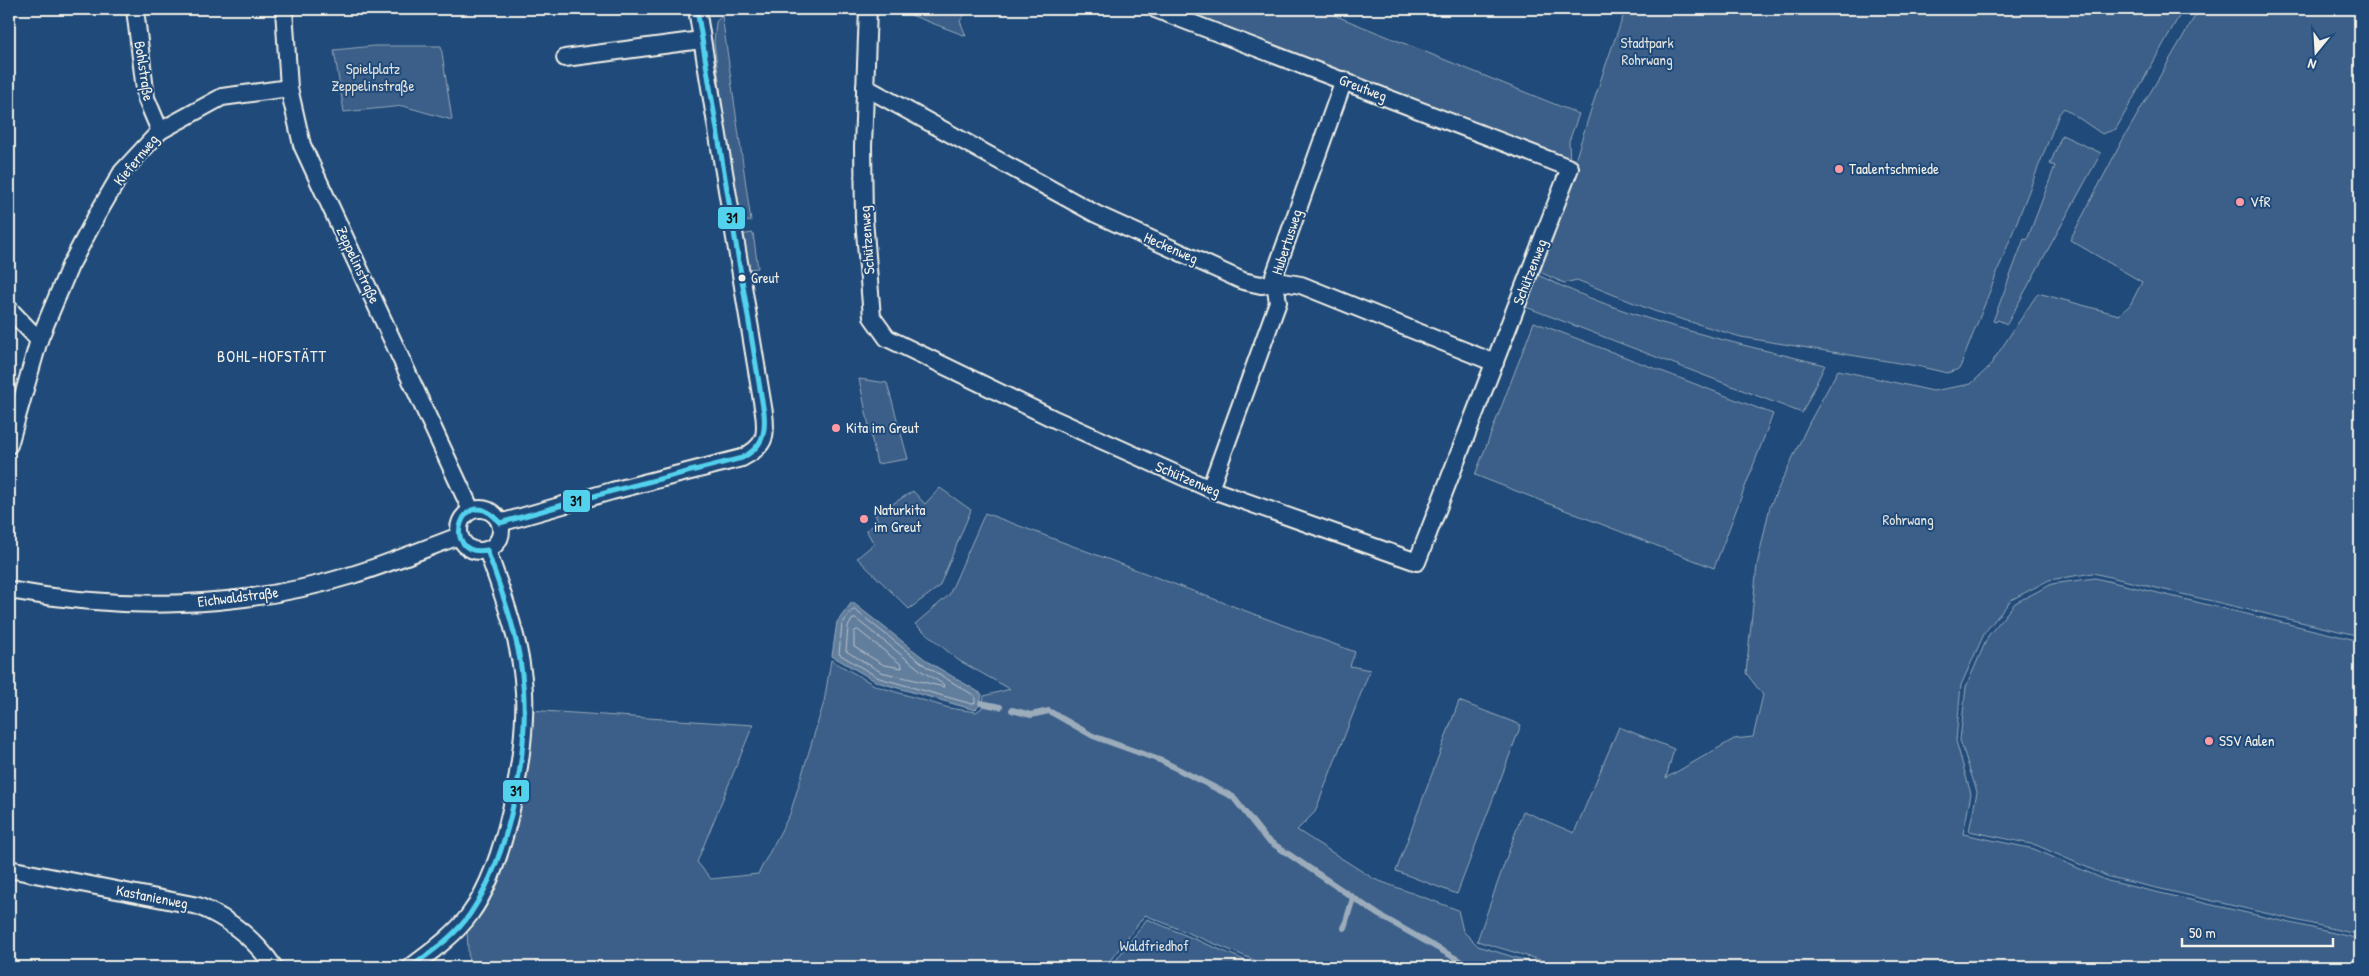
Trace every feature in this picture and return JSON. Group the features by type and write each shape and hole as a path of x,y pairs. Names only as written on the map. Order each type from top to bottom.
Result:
{"street":[{"name":"Bohlstraße","path":"135,9 146,98 160,130"},
{"name":"Zeppelinstraße","path":"284,9 289,88 302,145 471,510"},
{"path":"500,523 612,491 742,458 758,448 764,440 766,430 761,396 697,9"},
{"name":"Schützenweg","path":"868,9 865,87 864,219 872,317 887,338 1052,418 1210,490 1417,562 1570,168"},
{"name":"Greutweg","path":"1155,9 1570,168"},
{"path":"565,58 701,40"},
{"name":"Hubertusweg","path":"1210,490 1278,302 1274,276 1344,80"},
{"name":"Heckenweg","path":"865,87 1096,214 1244,281 1260,284 1291,282 1301,285 1495,363"},
{"name":"Kiefernweg","path":"9,445 39,340 70,266 122,172 160,130 222,98 289,88"},
{"path":"9,309 39,340"},
{"path":"485,509 497,517 500,523 499,539 487,550 470,549 459,536 458,527 461,519 471,510 485,509"},
{"name":"Eichwaldstraße","path":"9,590 52,598 99,603 156,604 232,599 274,593 352,576 459,536"},
{"path":"412,967 443,942 470,914 492,871 515,787 523,728 524,692 518,651 487,550"},
{"name":"Kastanienweg","path":"9,869 198,906 216,914 247,935 261,949 274,967"}],"green space":[{"path":"895,9 969,9 960,21 966,36"},
{"path":"1155,9 1319,9 1579,114 1569,141 1570,168"},
{"name":"Taalentschmiede","path":"1626,9 2183,9 2116,129 2102,134 2064,108 2059,114 1961,365 1959,369 1947,373 1917,366 1741,337 1654,311 1577,280 1564,283 1540,272 1592,107"},
{"name":"Rohrwang","path":"2199,9 2360,9 2360,636 2093,573 2049,580 2011,600 1985,632 1961,685 1956,741 1971,794 1963,834 2034,849 2108,881 2360,939 2360,967 1563,967 1477,941 1523,811 1574,833 1619,727 1674,749 1666,778 1734,739 1753,737 1763,695 1746,673 1757,565 1770,506 1809,423 1838,370 1933,391 1971,384 1989,367 2038,293 2119,315 2130,305 2142,282 2070,240 2122,141"},
{"path":"722,15 751,221 737,222 714,42 716,22"},
{"name":"Spielplatz Zeppelinstraße","path":"374,46 441,46 452,120 403,106 344,112 334,50"},
{"path":"2062,135 2101,153 2007,324 1998,320 1996,322 1993,321 2024,239 2027,240 2055,166 2050,164"},
{"path":"753,233 758,268 748,269 740,235"},
{"path":"1538,275 1607,305 1643,317 1715,338 1825,365 1802,413 1526,307"},
{"path":"1534,322 1773,414 1714,568 1475,475"},
{"path":"859,379 887,383 908,459 877,464"},
{"path":"940,488 971,510 939,587 909,609 857,558 874,544 866,530 879,522 875,515 913,491 925,504"},
{"path":"985,513 1355,652 1350,666 1370,670 1315,812 1297,830 1374,879 1458,910 1463,931 1478,946 1546,967 1271,967 1145,915 1105,967 469,967 467,930 492,887 528,710 753,725 697,862 711,879 758,874 790,814 824,702 831,660 876,686 949,708 976,712 982,708 984,696 1010,689 958,660 915,624 949,595"},
{"path":"2095,578 2360,641 2360,935 2109,877 2036,845 1969,831 1977,792 1960,740 1966,687 1988,636 2015,603 2052,584"},
{"path":"1459,701 1521,725 1457,894 1396,871"},
{"name":"Waldfriedhof","path":"1147,919 1261,967 1111,967"}],"water":[{"path":"852,602 930,663 982,694 980,705 975,710 877,682 832,656 837,622"}],"waterway":[{"path":"981,703 1000,707"},
{"path":"1012,710 1031,715 1049,711 1093,736 1162,761 1233,797 1266,839 1379,915 1471,967"},
{"path":"1344,928 1353,898"}],"transit line":[{"name":"31","path":"411,967 443,943 464,922 484,889 497,861 507,830 515,798 520,765 524,702 520,658 508,611 487,550 472,550 463,543 460,533 461,523 467,514 476,509 487,511 500,523 612,491 742,458 758,445 763,434 764,413 697,9"}],"place":[{"name":"Taalentschmiede","path":"1839,169"},
{"name":"VfR","path":"2240,202"},
{"name":"Greut","path":"742,278"},
{"name":"Kita im Greut","path":"836,428"},
{"name":"Naturkita im Greut","path":"864,519"},
{"name":"SSV Aalen","path":"2209,741"}],"district":[{"name":"BOHL-HOFSTÄTT","path":"272,356"}],"park label":[{"name":"Stadtpark Rohrwang","path":"1647,52"}]}
